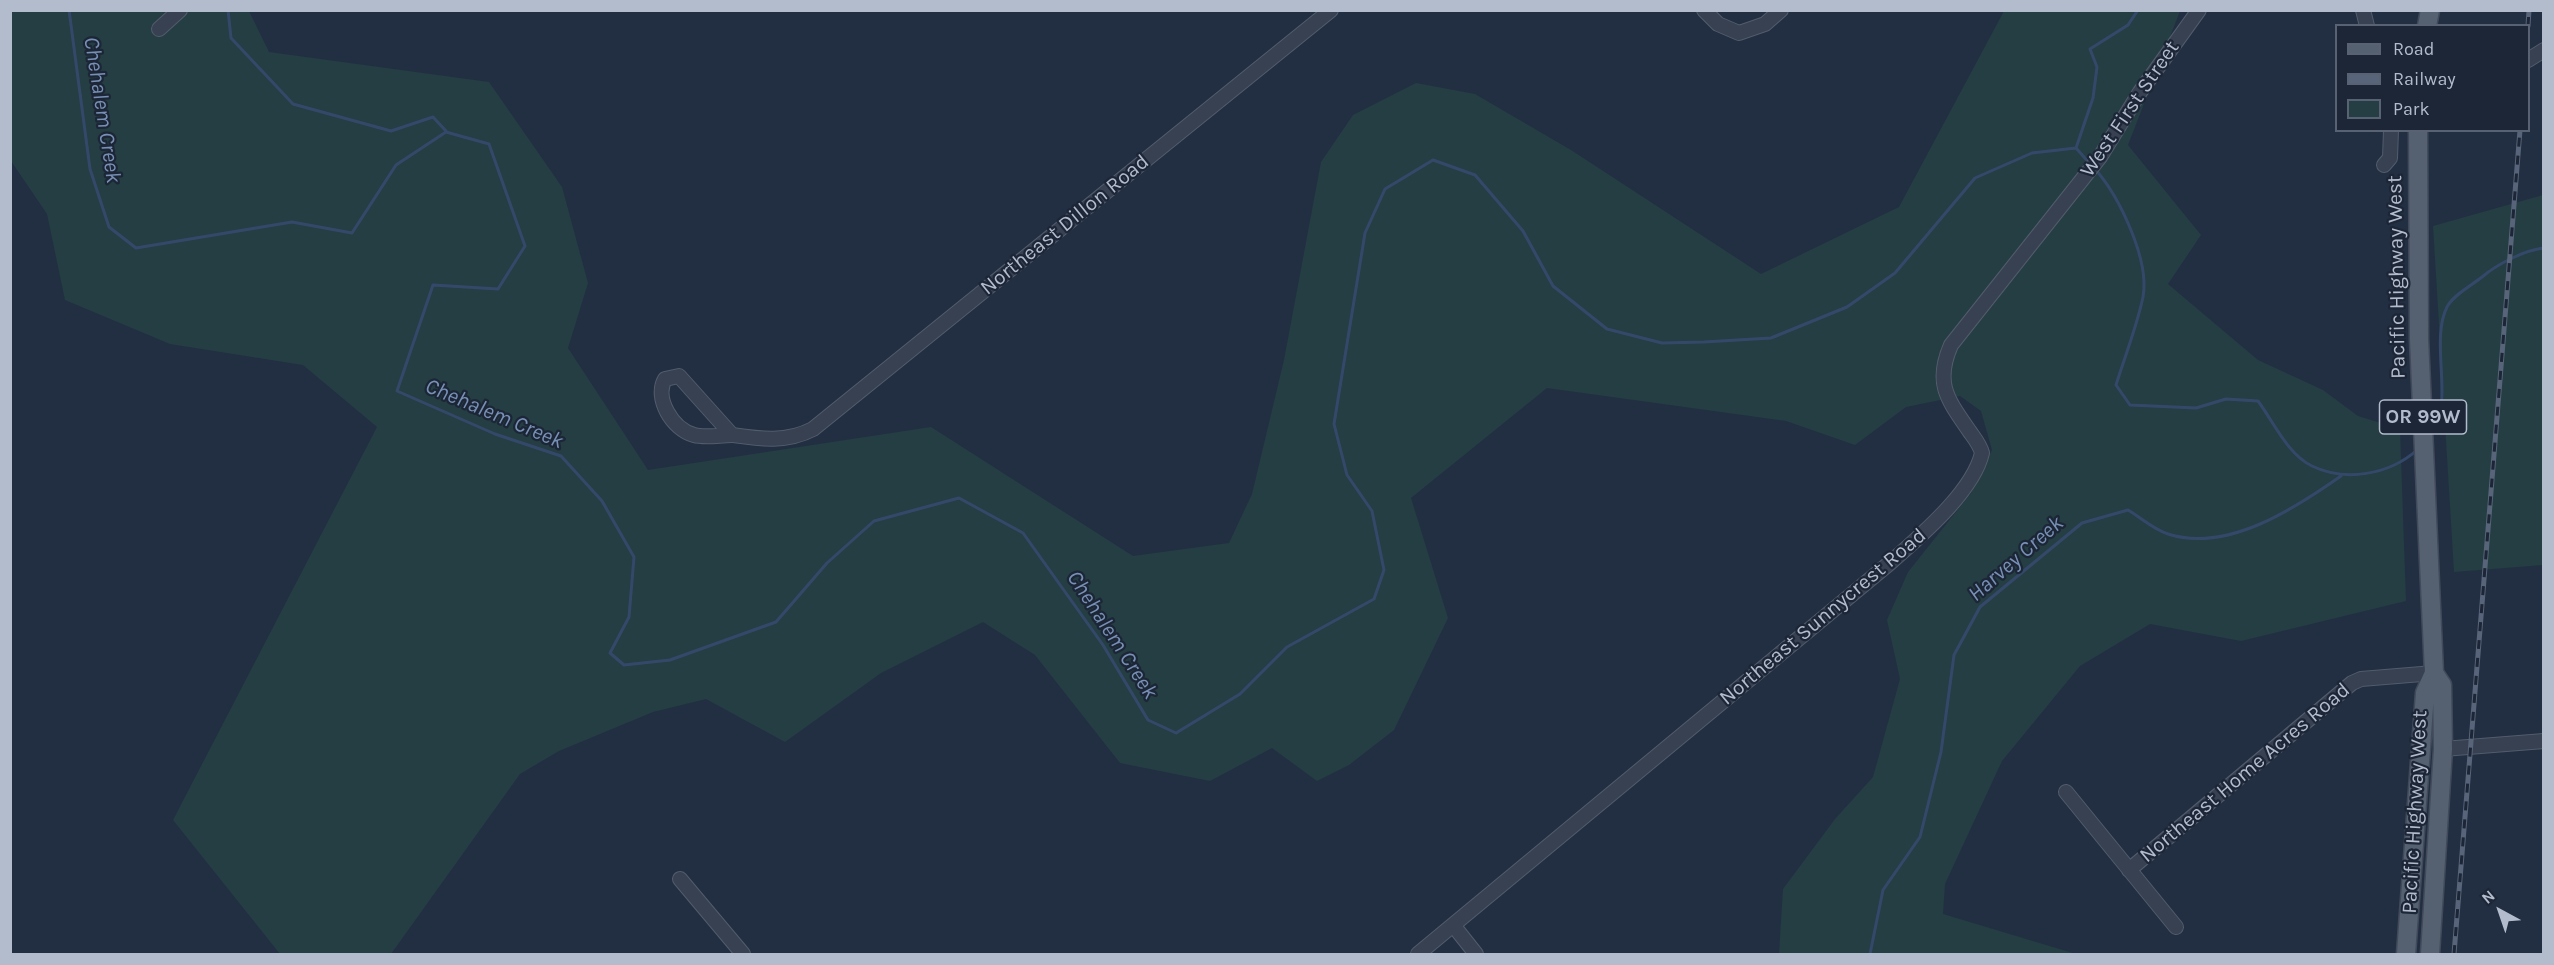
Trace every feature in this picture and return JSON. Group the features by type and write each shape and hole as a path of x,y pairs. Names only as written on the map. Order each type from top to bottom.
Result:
{"main road":[{"name":"Pacific Highway West","path":"2406,954 2425,693 2434,674 2419,339 2418,132"},
{"name":"Pacific Highway West","path":"2430,954 2443,749 2442,685 2434,674"}],"street":[{"path":"159,29 180,10"},
{"name":"Northeast Dillon Road","path":"732,435 766,440 798,437 833,414 1331,10"},
{"path":"1704,10 1718,24 1739,33 1765,24 1781,10"},
{"name":"West First Street","path":"2061,208 2119,130 2140,92 2199,10"},
{"path":"2530,59 2544,50"},
{"path":"2384,165 2390,158 2391,132"},
{"name":"Northeast Sunnycrest Road","path":"1418,954 1891,562 1954,500 1973,473 1982,453 1978,443 1950,403 1943,379 1945,359 1961,332 2061,208"},
{"path":"679,376 732,435 693,435 677,425 662,401 660,387 665,379 679,376"},
{"name":"Northeast Home Acres Road","path":"2129,870 2352,683 2361,679 2434,674"},
{"path":"2443,749 2544,741"},
{"path":"2066,792 2176,927"},
{"path":"681,879 743,954"},
{"path":"1453,925 1476,954"}],"green space":[{"path":"10,11 249,11 269,52 489,82 562,187 588,283 568,348 648,470 931,427 1133,556 1229,543 1252,494 1284,360 1321,162 1353,115 1416,83 1475,94 1571,150 1761,274 1899,207 2004,11 2180,11 2128,145 2201,235 2168,284 2258,360 2323,390 2358,416 2400,429 2406,601 2241,641 2150,624 2080,666 2002,761 1945,884 1943,914 2076,954 1779,954 1783,889 1835,819 1873,777 1900,679 1887,620 1908,572 1971,493 1992,450 1981,411 1960,396 1906,407 1855,445 1786,421 1547,388 1411,498 1448,618 1394,730 1349,765 1317,781 1272,748 1210,781 1120,763 1035,655 983,622 881,673 785,742 706,699 653,712 559,751 520,774 391,954 280,954 173,820 377,427 303,365 170,344 65,300 47,214 11,161"},
{"path":"2543,195 2543,565 2454,572 2433,226"}],"waterway":[{"name":"Chehalem Creek","path":"69,10 90,169 109,227 136,248 292,222 352,233 396,165 446,132 489,144 525,246 498,289 433,285 397,391 495,434 561,456 602,501 634,557 629,617 610,653 624,665 670,660 776,622 827,563 874,521 959,498 1023,533 1103,645 1148,720 1176,733 1240,694 1287,647 1374,599 1384,570 1372,511 1347,475 1334,424 1365,233 1385,189 1433,160 1475,175 1523,231 1553,286 1607,329 1662,343 1704,342 1771,338 1847,307 1895,273 1975,178 2032,153 2076,148"},
{"path":"228,10 231,38 293,104 391,131 433,117 446,131"},
{"path":"2076,148 2093,98 2097,67 2090,49 2128,25 2138,10"},
{"name":"Chehalem Creek","path":"2076,148 2091,165"},
{"name":"Chehalem Creek","path":"2095,169 2123,212 2142,265 2143,297 2116,385 2130,405 2196,408 2226,399 2258,401 2288,446 2303,461 2338,474 2352,475 2380,470 2406,459 2417,450"},
{"name":"Chehalem Creek","path":"2430,436 2437,424 2441,409 2440,338 2447,307 2458,295 2495,268 2519,255 2544,248"},
{"name":"Harvey Creek","path":"1870,954 1883,890 1920,837 1941,752 1954,655 1980,607 2082,523 2128,510 2168,534 2190,538 2213,538 2236,533 2281,514 2341,476"}],"railway":[{"path":"2528,24 2529,10"},
{"path":"2454,954 2520,132"}]}
